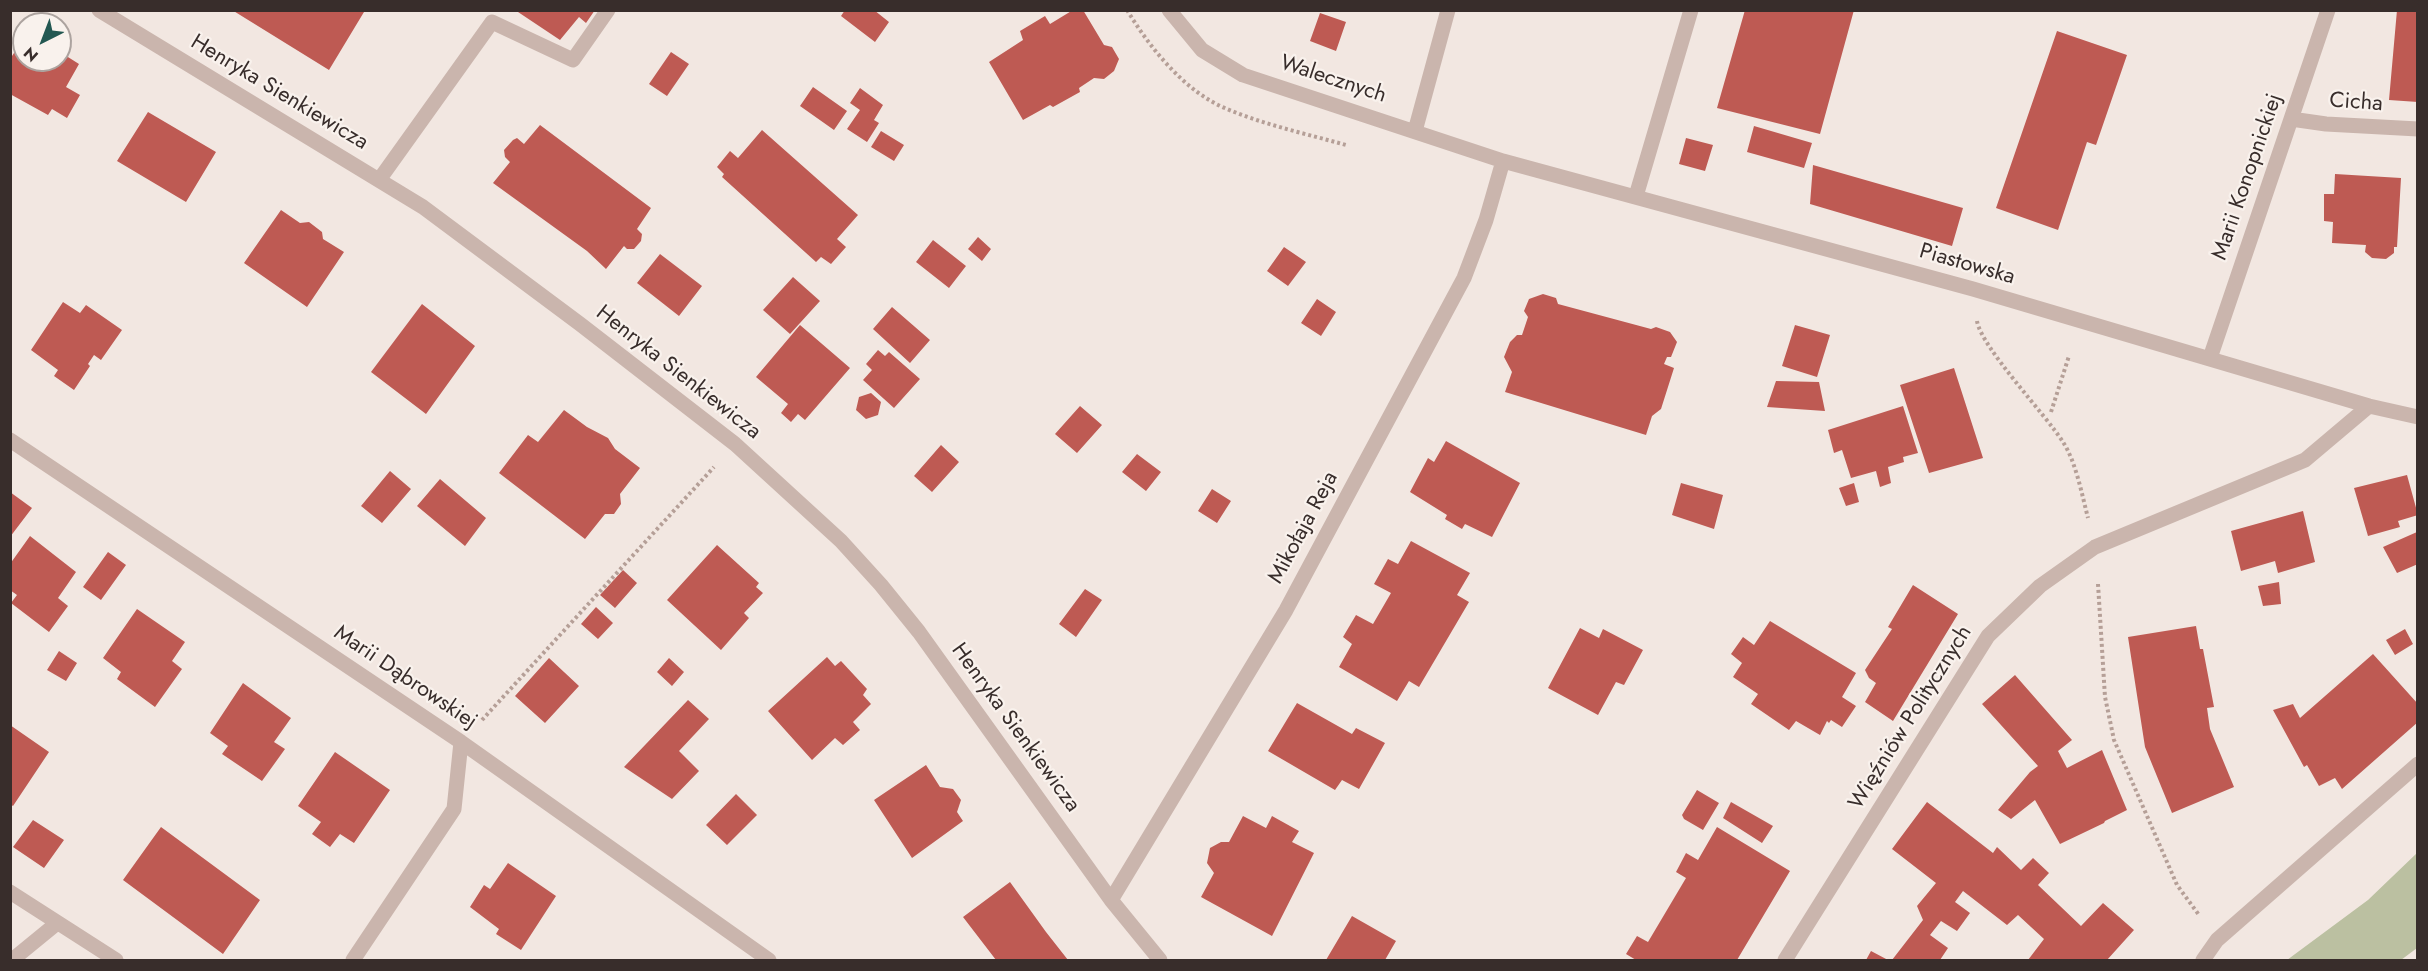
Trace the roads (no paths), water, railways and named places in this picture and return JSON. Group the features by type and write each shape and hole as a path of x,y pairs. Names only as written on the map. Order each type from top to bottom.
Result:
{"street":[{"name":"Henryka Sienkiewicza","path":"99,10 379,180 466,237 735,444 842,541 881,585 919,632 1111,900 1160,960"},
{"path":"379,180 492,22 573,60 608,10"},
{"name":"Walecznych","path":"1169,10 1202,50 1243,75 1503,161"},
{"path":"1415,130 1448,10"},
{"path":"1636,196 1691,10"},
{"name":"Marii Konopnickiej","path":"2210,358 2328,10"},
{"name":"Cicha","path":"2291,119 2326,124 2418,129"},
{"name":"Piastowska","path":"1503,161 1973,289 2369,406 2418,417"},
{"name":"Mikołaja Reja","path":"1111,900 1286,610 1464,278 1486,220 1503,161"},
{"name":"Więźniów Politycznych","path":"1785,960 1988,636 2040,586 2095,547 2305,460 2369,406"},
{"name":"Marii Dąbrowskiej","path":"10,440 461,742 769,960"},
{"path":"353,960 454,809 461,742"},
{"path":"2203,960 2217,940 2418,764"},
{"path":"10,892 56,924 116,960"},
{"path":"12,960 56,924"}]}
